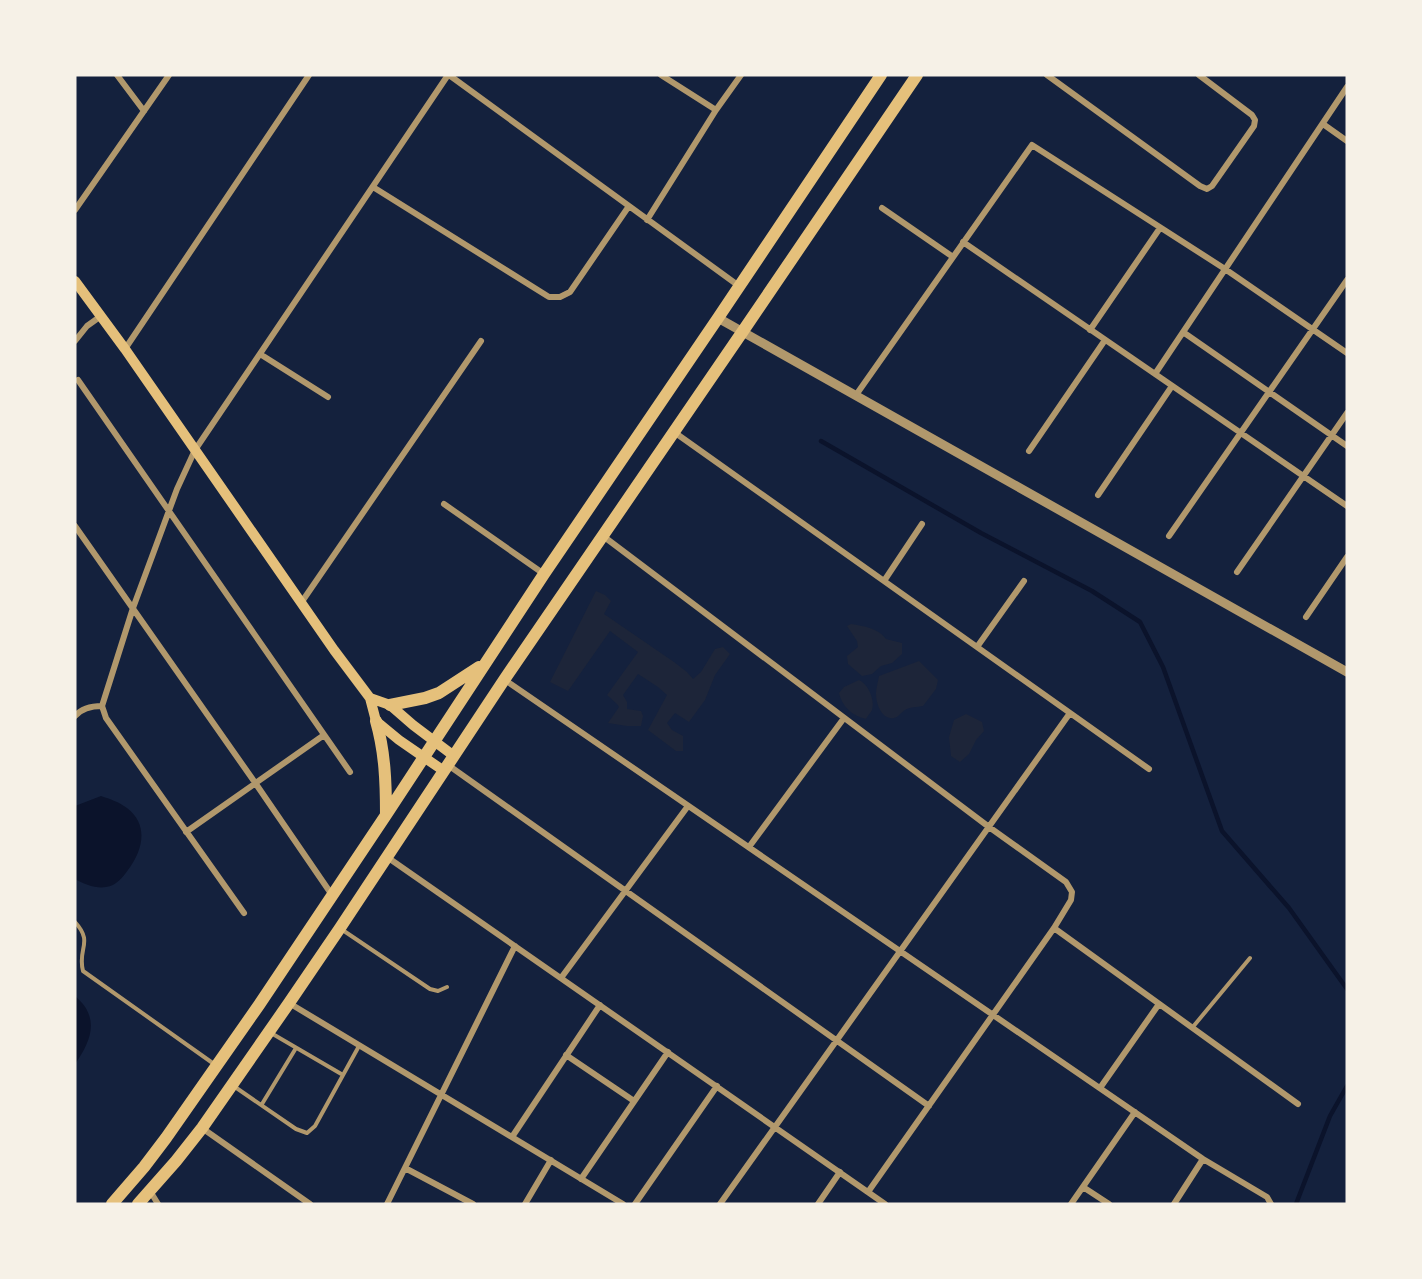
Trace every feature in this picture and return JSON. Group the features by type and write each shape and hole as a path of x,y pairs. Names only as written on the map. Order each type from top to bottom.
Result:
{"main road":[{"path":"112,1204 144,1167 217,1066 880,75"},
{"path":"138,1204 202,1128 269,1032 602,535 917,75"},
{"path":"75,281 125,349 333,650 370,698 382,742 386,815"},
{"path":"390,705 439,693 485,663"},
{"path":"370,698 390,705 434,741 449,764"},
{"path":"376,721 424,757 449,764"}],"street":[{"path":"117,75 144,111"},
{"path":"75,210 169,75"},
{"path":"125,349 309,75"},
{"path":"244,913 106,718 102,705 133,608 177,489 195,450 449,75 739,286"},
{"path":"661,75 716,110"},
{"path":"647,220 716,110 741,75"},
{"path":"1047,75 1207,189 1212,186 1254,126 1255,120 1252,115 1199,75"},
{"path":"1155,374 1347,87"},
{"path":"1323,124 1347,141"},
{"path":"856,395 1032,146 1225,269 1347,353"},
{"path":"373,187 549,297 560,297 570,292 629,206"},
{"path":"882,208 952,257"},
{"path":"1090,330 1160,228"},
{"path":"963,242 1347,506"},
{"path":"1170,536 1347,280"},
{"path":"75,341 87,326 101,316"},
{"path":"718,318 1347,672"},
{"path":"1183,332 1347,446"},
{"path":"1029,451 1105,340"},
{"path":"301,603 481,341"},
{"path":"260,354 328,397"},
{"path":"78,380 350,772"},
{"path":"1098,495 1172,386"},
{"path":"1238,572 1347,413"},
{"path":"673,432 1149,769"},
{"path":"444,504 544,574"},
{"path":"884,581 922,524"},
{"path":"75,526 332,895"},
{"path":"602,535 988,827 1066,882 1072,892 1071,900 1054,928 868,1192"},
{"path":"1306,617 1347,557"},
{"path":"977,647 1024,581"},
{"path":"504,680 1203,1159 1267,1197 1271,1204"},
{"path":"75,716 89,706 102,705"},
{"path":"720,1204 1070,713"},
{"path":"749,847 844,718"},
{"path":"186,832 324,735"},
{"path":"449,764 929,1106"},
{"path":"561,978 688,806"},
{"path":"387,856 885,1204"},
{"path":"1054,928 1298,1104"},
{"path":"387,1204 515,946"},
{"path":"289,1003 623,1204"},
{"path":"1100,1088 1159,1004"},
{"path":"512,1137 600,1005"},
{"path":"581,1179 668,1052"},
{"path":"566,1055 634,1101"},
{"path":"635,1204 717,1086"},
{"path":"1071,1204 1135,1112"},
{"path":"202,1128 310,1204"},
{"path":"1174,1204 1203,1159"},
{"path":"525,1204 551,1160"},
{"path":"405,1168 473,1204"},
{"path":"818,1204 840,1172"},
{"path":"1083,1187 1109,1204"},
{"path":"150,1191 158,1204"},
{"path":"293,1204 298,1197"}],"lane":[{"path":"75,922 84,932 81,962 83,971 217,1066"},
{"path":"340,928 430,989 438,991 447,987"},
{"path":"1192,1028 1250,958"},
{"path":"269,1032 343,1075"},
{"path":"232,1084 296,1129 307,1133 315,1126 360,1045"},
{"path":"262,1104 296,1048"}],"shaded area":[{"path":"596,591 611,601 604,614 674,662 693,679 701,672 715,649 723,647 730,654 715,675 705,700 689,722 675,713 667,723 672,730 683,736 683,751 676,751 648,730 667,695 638,674 623,695 627,702 627,709 641,711 643,716 641,726 608,723 619,707 607,695 638,652 610,631 568,691 550,682"},
{"path":"851,624 870,628 879,632 886,639 902,643 902,654 892,663 881,666 872,674 862,676 848,664 847,656 858,647 857,641 847,626"},
{"path":"919,661 938,680 936,689 923,706 907,709 894,718 886,716 880,710 876,698 879,676"},
{"path":"859,680 868,689 873,702 872,710 866,719 848,710 839,693 844,687"},
{"path":"966,714 982,722 984,731 969,754 960,762 951,756 949,737 954,720"},
{"path":"101,796 127,808 139,822 141,830 140,846 133,862 119,881 102,887 90,886 75,879 75,806"},
{"path":"75,996 88,1012 91,1029 86,1046 75,1064"}],"waterway":[{"path":"821,441 981,533 1092,591 1140,622 1163,667 1222,831 1289,908 1347,989"},
{"path":"1296,1204 1330,1116 1347,1086"}]}
